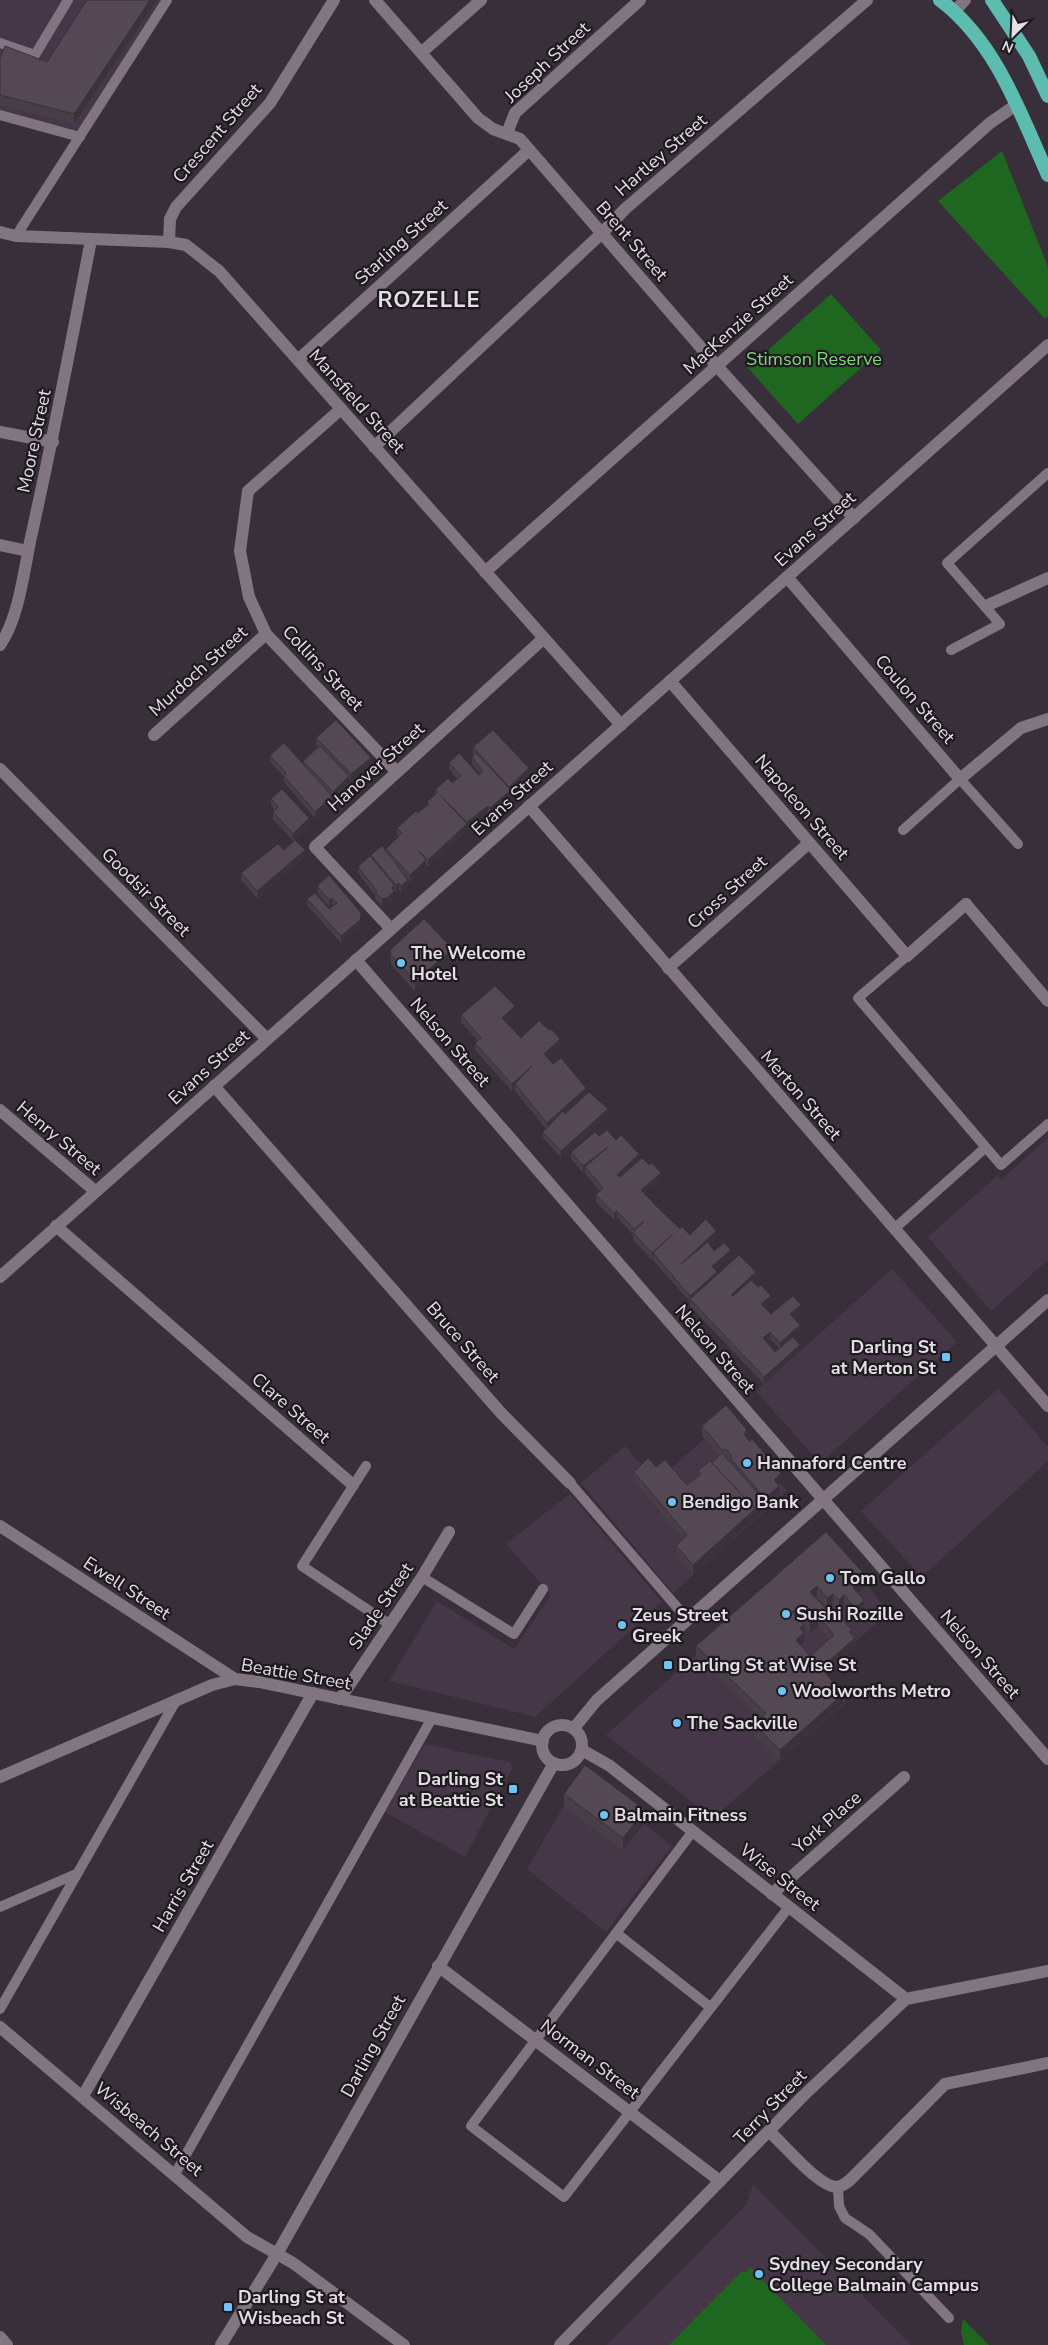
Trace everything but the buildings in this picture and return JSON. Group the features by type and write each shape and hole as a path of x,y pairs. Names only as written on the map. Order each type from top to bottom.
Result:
{"highway":[{"path":"940,0 955,11 985,45 1016,105 1048,175"},
{"path":"992,0 1029,56 1048,96"}],"street":[{"name":"Crescent Street","path":"169,242 170,219 176,207 270,103 334,0"},
{"name":"Brent Street","path":"375,0 478,118 493,129 520,139 717,366 854,518"},
{"path":"422,52 481,0"},
{"name":"Joseph Street","path":"507,133 515,113 640,0"},
{"name":"Hartley Street","path":"374,447 602,233 624,209 866,0"},
{"path":"955,11 965,0"},
{"name":"MacKenzie Street","path":"485,572 990,123 1016,105"},
{"name":"Starling Street","path":"298,360 529,150"},
{"name":"Mansfield Street","path":"0,232 16,236 169,242 186,245 219,271 620,725"},
{"name":"Moore Street","path":"0,646 10,632 53,442 91,240"},
{"name":"Evans Street","path":"0,1277 1048,345"},
{"name":"Collins Street","path":"341,409 248,491 240,550 249,597 266,634 397,772"},
{"path":"0,432 53,442"},
{"path":"0,545 28,551"},
{"name":"Coulon Street","path":"787,577 960,779"},
{"path":"986,606 1048,578"},
{"name":"Murdoch Street","path":"154,735 266,634"},
{"name":"Hanover Street","path":"391,928 315,847 544,638"},
{"name":"Napoleon Street","path":"670,681 907,956"},
{"path":"960,779 1021,728 1048,719"},
{"name":"Goodsir Street","path":"0,769 267,1039"},
{"name":"Merton Street","path":"529,806 1048,1406"},
{"name":"Cross Street","path":"668,968 809,843"},
{"path":"907,956 966,904 1048,1001"},
{"name":"Nelson Street","path":"356,960 1048,1759"},
{"name":"Bruce Street","path":"214,1086 501,1413 570,1483"},
{"name":"Henry Street","path":"0,1110 95,1191"},
{"name":"Clare Street","path":"56,1226 353,1485"},
{"path":"574,1728 597,1700 1048,1300"},
{"name":"Ewell Street","path":"0,1526 235,1679"},
{"name":"Slade Street","path":"340,1699 422,1577 449,1532"},
{"name":"Beattie Street","path":"0,1777 178,1699 212,1685 235,1679 313,1693 542,1741"},
{"name":"Harris Street","path":"83,2096 313,1693"},
{"path":"561,1725 574,1728 581,1738 582,1750 579,1756 571,1763 554,1763 544,1754 542,1741 545,1734 555,1726 561,1725"},
{"name":"Wise Street","path":"582,1750 610,1766 906,1999"},
{"name":"Darling Street","path":"221,2345 277,2254 554,1763"},
{"name":"York Place","path":"772,1894 904,1777"},
{"name":"Norman Street","path":"438,1966 720,2181"},
{"path":"906,1999 1048,1971"},
{"name":"Terry Street","path":"560,2345 770,2132 803,2096 906,1999"},
{"name":"Wisbeach Street","path":"0,2027 247,2236 293,2263 397,2343"},
{"path":"770,2132 822,2182 838,2187 847,2183 946,2084 1048,2064"},
{"path":"0,2337 7,2345"}],"lane":[{"path":"0,43 35,54 68,0"},
{"path":"16,236 168,0"},
{"path":"0,115 80,136"},
{"path":"951,650 1000,624 947,562 1048,473"},
{"path":"903,830 960,779"},
{"name":"Coulon Street","path":"960,779 1018,844"},
{"path":"907,956 858,998 1001,1165 1048,1124"},
{"path":"894,1229 985,1148"},
{"path":"366,1466 302,1566 389,1624"},
{"name":"Bruce Street","path":"570,1483 688,1620"},
{"path":"422,1577 514,1634 543,1589"},
{"path":"0,2009 178,1699"},
{"path":"175,2174 432,1718"},
{"path":"693,1831 471,2126 478,2132 564,2197 789,1907"},
{"path":"0,1907 76,1874"},
{"path":"616,1933 710,2007"},
{"path":"838,2187 840,2206 845,2218 869,2234 949,2318"}],"shaded area":[{"path":"0,0 167,0 80,137 0,115"},
{"path":"1048,1138 1048,1260 991,1311 928,1237 997,1176 1001,1180"},
{"path":"892,1269 957,1342 820,1463 756,1391"},
{"path":"998,1389 1048,1447 1048,1461 922,1577 861,1511"},
{"path":"724,1422 787,1491 673,1593 581,1483 625,1446 655,1482"},
{"path":"570,1494 662,1602 535,1717 389,1681 437,1601 514,1649 551,1595 506,1544"},
{"path":"828,1538 889,1612 822,1671 847,1702 713,1818 606,1735"},
{"path":"425,1744 509,1762 513,1767 465,1857 385,1812"},
{"path":"585,1776 672,1846 606,1932 527,1869 580,1778"},
{"name":"Sydney Secondary College Balmain Campus","path":"753,2184 911,2345 607,2345 747,2204"}],"green space":[{"path":"1002,151 1048,267 1048,316 1045,319 938,201"},
{"name":"Stimson Reserve","path":"831,294 881,350 798,424 748,368"},
{"path":"750,2267 826,2345 669,2345 742,2271 745,2273"},
{"path":"963,2319 989,2345 964,2345 961,2332"}],"place":[{"name":"The Welcome Hotel","path":"401,963"},
{"name":"Darling St at Merton St","path":"946,1357"},
{"name":"Hannaford Centre","path":"747,1463"},
{"name":"Bendigo Bank","path":"672,1502"},
{"name":"Tom Gallo","path":"830,1578"},
{"name":"Sushi Rozille","path":"786,1614"},
{"name":"Zeus Street Greek","path":"622,1625"},
{"name":"Darling St at Wise St","path":"668,1665"},
{"name":"Woolworths Metro","path":"782,1691"},
{"name":"The Sackville","path":"677,1723"},
{"name":"Darling St at Beattie St","path":"513,1789"},
{"name":"Balmain Fitness","path":"604,1815"},
{"name":"Sydney Secondary College Balmain Campus","path":"759,2274"},
{"name":"Darling St at Wisbeach St","path":"228,2307"}],"district":[{"name":"ROZELLE","path":"429,299"}]}
